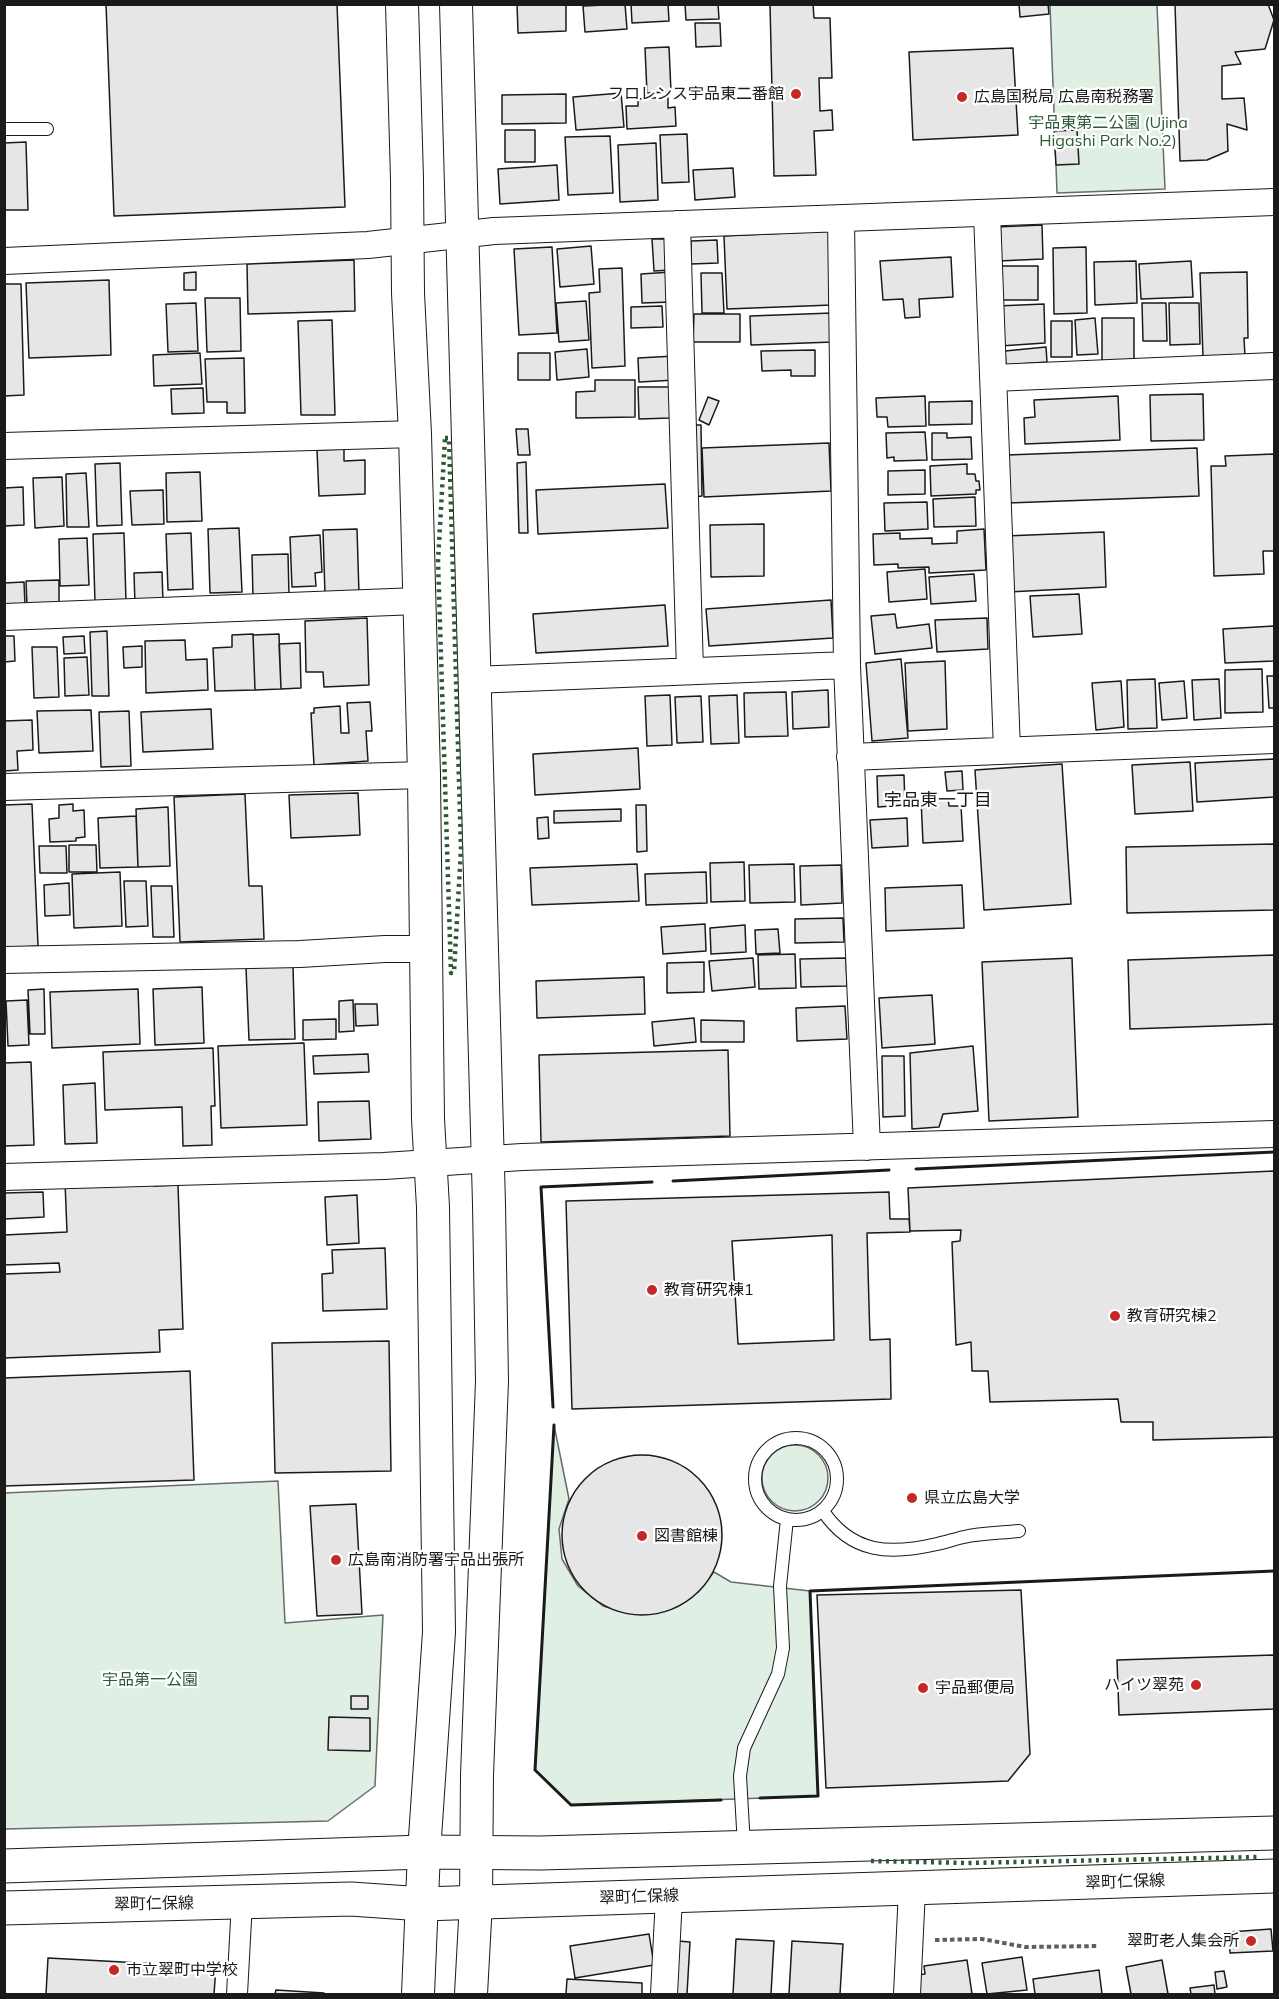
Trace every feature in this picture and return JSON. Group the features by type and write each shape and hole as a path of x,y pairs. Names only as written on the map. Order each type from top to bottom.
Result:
{"main road":[{"path":"4,1866 424,1852 476,1854 745,1848 1275,1833"},
{"name":"翠町仁保線","path":"4,1908 351,1899 423,1904 912,1890 1275,1876"}],"street":[{"path":"402,4 408,293 415,434 424,775 428,1119 432,1163 439,1632 424,1852 418,1995"},
{"path":"456,4 492,1381 476,1902 471,1995"},
{"path":"4,261 368,245 462,234 677,224 1275,202"},
{"path":"987,213 1007,750"},
{"path":"841,219 847,665 867,1147"},
{"path":"677,224 690,671"},
{"path":"993,378 1275,366"},
{"path":"4,446 415,434"},
{"path":"4,617 418,601"},
{"path":"473,680 847,665"},
{"path":"850,757 1275,740"},
{"path":"4,787 424,775"},
{"path":"4,960 427,949"},
{"path":"4,1177 432,1163 487,1158 1275,1134"},
{"path":"907,1995 912,1890"},
{"path":"664,1995 669,1896"},
{"path":"237,1995 242,1902"}],"lane":[{"path":"4,129 47,129"},
{"path":"800,1439 816,1443 828,1452 835,1467 837,1483 832,1499 823,1511 808,1518 787,1519 776,1515 765,1506 757,1491 755,1476 760,1460 769,1448 784,1440 800,1439"},
{"path":"823,1511 833,1525 859,1543 884,1551 909,1550 964,1537 1019,1532"},
{"path":"745,1848 740,1776 744,1748 778,1674 783,1648 780,1586 787,1519"}],"path":[{"path":"909,1940 982,1939 1025,1947 1098,1946"}],"green space":[{"name":"宇品東第二公園 (Ujina Higashi Park No.2)","path":"1050,5 1157,5 1165,189 1057,193"},
{"path":"554,1425 569,1499 559,1529 562,1559 578,1586 603,1606 634,1614 666,1610 698,1592 714,1572 731,1582 810,1591 818,1796 571,1805 535,1770"},
{"path":"795,1445 807,1448 818,1455 825,1466 828,1478 825,1490 818,1501 807,1508 795,1511 783,1508 772,1501 765,1490 762,1478 765,1466 772,1455 783,1448"},
{"name":"宇品第一公園","path":"278,1481 285,1623 383,1615 375,1786 328,1821 5,1829 4,1493"}],"building":[{"path":"106,4 337,4 345,207 114,216"},
{"path":"517,4 566,4 566,31 518,33"},
{"path":"625,4 627,29 585,32 583,6"},
{"path":"631,4 668,4 669,21 632,23"},
{"path":"685,4 718,4 719,19 686,20"},
{"name":"フロレンス宇品東二番館","path":"770,4 813,4 814,18 830,18 832,78 819,78 820,111 832,110 833,130 814,131 816,175 774,176"},
{"path":"1019,4 1048,4 1049,14 1020,17"},
{"path":"1175,4 1268,4 1274,20 1265,49 1235,52 1241,64 1222,66 1222,99 1244,98 1247,130 1227,124 1228,151 1207,160 1180,161"},
{"path":"695,23 720,23 721,46 696,47"},
{"path":"669,47 671,92 647,93 645,48"},
{"path":"1013,48 1018,135 913,140 909,52"},
{"path":"621,93 624,127 576,130 573,97"},
{"path":"566,94 566,123 502,124 502,95"},
{"path":"668,97 668,108 675,107 676,126 627,129 626,106 638,106 638,99"},
{"path":"505,130 535,130 535,162 505,162"},
{"path":"1077,130 1079,164 1056,165 1054,131"},
{"path":"687,134 689,182 662,183 660,135"},
{"path":"610,136 613,193 568,195 565,137"},
{"path":"26,142 28,210 4,210 4,143"},
{"path":"656,143 658,200 620,202 618,145"},
{"path":"557,165 559,200 500,204 498,169"},
{"path":"733,168 735,197 695,200 693,170"},
{"path":"1042,225 1043,259 998,261 996,227"},
{"path":"830,231 832,305 727,309 724,236"},
{"path":"652,239 668,239 670,270 654,271"},
{"path":"717,240 718,263 691,264 691,241"},
{"path":"591,246 594,284 560,287 557,249"},
{"path":"552,247 557,333 519,335 514,249"},
{"path":"1086,247 1087,313 1054,314 1053,248"},
{"path":"951,257 953,297 919,299 920,317 905,318 903,299 883,300 880,261"},
{"path":"354,260 355,311 248,314 247,264"},
{"path":"1136,261 1137,303 1095,305 1094,262"},
{"path":"1191,261 1193,297 1141,299 1139,264"},
{"path":"1002,266 1038,266 1038,300 1002,300"},
{"path":"622,268 625,366 592,368 589,293 600,292 599,269"},
{"path":"196,272 196,290 184,290 184,273"},
{"path":"671,272 672,302 642,303 641,274"},
{"path":"1247,272 1248,338 1244,338 1245,356 1203,357 1200,273"},
{"path":"701,273 722,273 724,313 702,313"},
{"path":"109,280 111,355 29,358 26,283"},
{"path":"4,284 21,284 24,395 4,396"},
{"path":"205,298 240,298 241,351 207,352"},
{"path":"586,301 589,340 559,342 556,303"},
{"path":"196,303 198,351 168,352 166,304"},
{"path":"1142,303 1166,303 1167,341 1143,341"},
{"path":"1169,303 1199,303 1200,344 1170,345"},
{"path":"1044,304 1045,343 1000,346 997,306"},
{"path":"662,306 663,327 631,328 631,307"},
{"path":"832,313 833,342 751,345 750,316"},
{"path":"694,314 740,314 740,342 693,342"},
{"path":"1095,318 1098,354 1077,355 1075,320"},
{"path":"1102,318 1134,318 1134,360 1102,361"},
{"path":"332,320 335,415 301,415 298,321"},
{"path":"1051,321 1072,321 1072,357 1051,357"},
{"path":"1046,347 1047,362 1006,365 1005,351"},
{"path":"587,349 589,377 557,380 555,352"},
{"path":"815,350 815,376 791,376 791,370 762,371 761,351"},
{"path":"200,353 202,384 154,386 153,355"},
{"path":"518,353 550,353 550,380 518,380"},
{"path":"675,356 676,380 639,382 638,358"},
{"path":"244,358 245,413 227,413 227,402 207,402 205,359"},
{"path":"595,380 635,380 635,417 576,418 576,392 595,391"},
{"path":"638,387 670,387 671,418 639,419"},
{"path":"203,388 204,413 172,414 171,389"},
{"path":"1203,394 1204,440 1151,441 1150,395"},
{"path":"925,396 926,426 888,427 887,417 877,417 876,398"},
{"path":"1118,396 1120,440 1025,444 1024,418 1035,417 1034,400"},
{"path":"708,397 719,401 709,425 699,420"},
{"path":"972,401 972,424 929,425 929,402"},
{"path":"692,425 701,425 702,496 694,497"},
{"path":"516,429 528,429 530,455 518,455"},
{"path":"925,432 927,460 894,461 894,457 887,458 886,433"},
{"path":"932,433 947,433 947,438 971,437 972,459 932,460"},
{"path":"829,443 831,491 704,497 702,448"},
{"path":"1197,448 1199,496 1008,503 1007,455"},
{"path":"344,449 344,461 365,460 365,494 319,496 317,450"},
{"path":"1274,454 1274,551 1263,551 1264,574 1214,576 1211,466 1226,466 1225,456"},
{"path":"526,462 528,533 519,533 517,463"},
{"path":"120,463 122,525 97,526 95,464"},
{"path":"967,464 967,474 975,474 976,481 979,481 980,490 976,490 976,494 931,496 930,466"},
{"path":"925,470 925,494 888,495 888,471"},
{"path":"200,472 202,521 167,522 166,473"},
{"path":"86,473 89,527 67,527 66,474"},
{"path":"62,477 64,526 35,528 33,478"},
{"path":"665,484 668,528 538,534 536,490"},
{"path":"23,487 24,525 4,526 4,488"},
{"path":"163,490 164,524 132,525 130,491"},
{"path":"975,497 976,526 934,527 933,499"},
{"path":"927,502 928,529 885,531 884,503"},
{"path":"764,524 764,576 711,577 710,525"},
{"path":"239,528 242,592 210,593 208,529"},
{"path":"357,529 359,594 325,595 323,530"},
{"path":"984,529 986,570 929,573 929,567 898,568 898,564 874,565 873,534 900,533 900,539 932,538 932,544 957,543 957,531"},
{"path":"1104,532 1106,587 1008,592 1005,536"},
{"path":"124,533 126,602 95,603 93,534"},
{"path":"191,533 193,589 168,590 166,534"},
{"path":"320,535 322,572 315,573 316,586 292,587 290,537"},
{"path":"87,538 89,585 60,586 59,539"},
{"path":"288,554 289,596 253,598 252,555"},
{"path":"925,569 927,599 889,602 887,572"},
{"path":"162,572 163,602 135,604 134,573"},
{"path":"974,574 976,601 931,604 929,577"},
{"path":"59,580 59,605 27,606 26,581"},
{"path":"24,582 25,605 4,606 4,583"},
{"path":"1079,594 1082,634 1033,637 1030,596"},
{"path":"831,600 833,638 709,646 706,609"},
{"path":"665,605 668,646 536,653 533,614"},
{"path":"895,614 897,628 929,624 932,648 875,654 871,616"},
{"path":"367,618 369,685 324,687 323,672 306,672 305,621"},
{"path":"987,618 988,649 937,652 935,620"},
{"path":"1274,626 1274,661 1225,663 1223,629"},
{"path":"107,631 109,696 92,696 90,632"},
{"path":"253,634 255,690 215,691 213,648 232,647 232,635"},
{"path":"279,634 281,689 255,690 253,635"},
{"path":"4,636 14,636 15,661 4,662"},
{"path":"84,636 85,653 64,654 63,637"},
{"path":"185,640 186,660 207,659 208,690 146,693 145,641"},
{"path":"300,643 301,688 281,689 279,644"},
{"path":"142,646 142,667 124,668 123,647"},
{"path":"32,647 57,647 59,697 34,698"},
{"path":"87,657 89,695 65,696 64,658"},
{"path":"901,659 908,738 872,741 866,663"},
{"path":"945,661 947,729 908,731 905,663"},
{"path":"1262,669 1263,712 1225,713 1225,670"},
{"path":"1267,676 1274,676 1274,708 1269,708"},
{"path":"1155,679 1157,728 1128,729 1127,680"},
{"path":"1219,679 1221,718 1194,720 1192,680"},
{"path":"1121,681 1124,727 1096,730 1092,683"},
{"path":"1184,681 1187,718 1162,720 1159,683"},
{"path":"828,690 829,727 793,729 792,692"},
{"path":"786,692 788,736 745,737 744,693"},
{"path":"670,695 672,745 647,746 645,696"},
{"path":"737,695 739,743 711,744 709,696"},
{"path":"701,696 703,742 677,743 675,697"},
{"path":"370,702 372,731 366,731 368,761 314,765 311,713 314,713 314,708 340,706 341,733 349,733 347,703"},
{"path":"211,709 213,749 143,752 141,712"},
{"path":"91,710 93,751 39,753 37,711"},
{"path":"129,711 131,766 101,767 99,712"},
{"path":"32,720 33,750 17,751 18,770 4,771 4,721"},
{"path":"638,748 640,789 535,795 533,754"},
{"path":"1274,759 1274,797 1197,802 1195,763"},
{"path":"1190,762 1193,811 1135,814 1132,765"},
{"path":"1062,764 1071,904 984,910 975,770"},
{"path":"962,771 963,790 947,791 945,772"},
{"path":"904,775 905,805 878,807 877,776"},
{"path":"358,793 360,835 291,838 289,795"},
{"path":"245,794 249,886 262,886 264,939 180,942 174,797"},
{"path":"948,798 949,806 961,806 963,841 923,843 921,799"},
{"path":"32,804 38,946 4,948 4,805"},
{"path":"73,804 73,811 84,810 85,837 76,838 76,841 50,842 49,819 59,818 59,805"},
{"path":"636,805 646,805 647,851 637,852"},
{"path":"168,807 170,866 138,867 136,809"},
{"path":"621,809 621,821 554,823 554,811"},
{"path":"136,816 138,867 100,868 98,818"},
{"path":"548,817 549,838 538,839 537,818"},
{"path":"907,818 908,846 872,848 870,820"},
{"path":"1274,844 1274,910 1127,913 1126,847"},
{"path":"69,845 96,845 97,872 69,872"},
{"path":"39,846 66,846 67,873 40,873"},
{"path":"744,862 745,901 711,902 710,863"},
{"path":"637,864 639,901 532,905 530,868"},
{"path":"794,864 795,902 750,903 749,865"},
{"path":"841,865 842,903 801,905 800,866"},
{"path":"120,872 122,926 74,928 72,874"},
{"path":"706,872 707,903 646,905 645,874"},
{"path":"124,881 146,881 148,926 126,927"},
{"path":"69,883 70,915 45,916 44,885"},
{"path":"962,885 964,928 886,931 885,888"},
{"path":"151,886 172,886 174,937 153,937"},
{"path":"843,918 844,942 795,943 795,919"},
{"path":"705,924 706,951 663,954 661,927"},
{"path":"745,925 746,952 711,954 710,928"},
{"path":"778,929 780,953 756,954 755,930"},
{"path":"795,954 796,988 759,989 758,955"},
{"path":"1274,955 1274,1024 1130,1029 1128,960"},
{"path":"753,958 755,987 712,991 709,961"},
{"path":"846,958 847,986 801,987 800,959"},
{"path":"1072,958 1078,1117 989,1121 982,962"},
{"path":"704,962 704,992 667,993 667,963"},
{"path":"293,966 295,1039 249,1040 246,968"},
{"path":"644,977 645,1014 537,1018 536,981"},
{"path":"202,987 204,1043 155,1045 153,989"},
{"path":"44,989 45,1034 30,1034 28,990"},
{"path":"138,989 140,1044 52,1048 50,992"},
{"path":"932,995 935,1044 882,1048 879,998"},
{"path":"27,1000 29,1045 8,1046 6,1001"},
{"path":"353,1000 354,1031 339,1032 339,1001"},
{"path":"355,1004 377,1004 378,1025 356,1026"},
{"path":"845,1006 847,1039 797,1041 796,1008"},
{"path":"694,1018 696,1042 654,1046 652,1022"},
{"path":"336,1019 336,1039 303,1040 303,1020"},
{"path":"701,1020 744,1021 744,1042 701,1042"},
{"path":"304,1043 307,1125 221,1128 218,1046"},
{"path":"973,1046 978,1111 943,1114 939,1127 912,1129 910,1053"},
{"path":"213,1048 215,1106 211,1106 212,1145 183,1146 182,1107 105,1110 103,1052"},
{"path":"728,1050 730,1136 541,1142 539,1055"},
{"path":"368,1054 369,1072 314,1074 313,1056"},
{"path":"882,1056 904,1056 905,1116 883,1117"},
{"path":"31,1062 34,1145 4,1146 4,1063"},
{"path":"95,1083 97,1143 65,1144 63,1085"},
{"path":"369,1101 371,1139 319,1141 318,1102"},
{"name":"教育研究棟2","path":"1274,1171 1274,1437 1153,1440 1153,1422 1121,1422 1118,1399 990,1402 988,1371 972,1371 971,1342 956,1345 952,1242 960,1241 961,1230 910,1231 908,1188"},
{"path":"154,1179 154,1186 178,1185 183,1329 159,1330 160,1352 4,1358 4,1274 60,1272 59,1263 4,1265 4,1235 67,1232 65,1182"},
{"path":"43,1192 44,1217 4,1219 4,1193"},
{"name":"教育研究棟1","path":"889,1192 890,1219 909,1219 910,1232 867,1233 870,1340 890,1339 891,1399 572,1409 566,1201","holes":["832,1235 834,1340 738,1344 732,1241"]},
{"path":"357,1195 359,1243 327,1245 325,1197"},
{"path":"385,1248 387,1309 323,1311 322,1274 333,1273 332,1250"},
{"path":"389,1341 391,1471 275,1473 272,1343"},
{"path":"190,1371 194,1480 4,1486 4,1378"},
{"name":"図書館棟","path":"642,1455 672,1461 698,1479 716,1505 722,1535 716,1565 698,1591 672,1609 642,1615 612,1609 586,1591 568,1565 562,1535 568,1505 586,1479 612,1461"},
{"name":"広島南消防署宇品出張所","path":"356,1504 362,1614 317,1616 310,1506"},
{"path":"1021,1590 1030,1754 1008,1781 826,1788 817,1595"},
{"name":"ハイツ翠苑","path":"1274,1655 1274,1709 1119,1715 1117,1660"},
{"path":"351,1696 368,1696 368,1709 351,1709"},
{"path":"329,1717 370,1718 370,1751 328,1750"},
{"name":"翠町老人集会所","path":"1271,1929 1273,1951 1230,1953 1229,1932"},
{"path":"649,1934 654,1965 575,1978 570,1946"},
{"path":"736,1939 774,1941 771,1994 733,1994"},
{"path":"678,1941 690,1942 687,1994 675,1994"},
{"path":"792,1941 843,1944 840,1994 789,1994"},
{"path":"1022,1957 1027,1990 987,1994 982,1963"},
{"path":"48,1958 216,1967 214,1994 46,1994"},
{"path":"967,1960 972,1994 920,1994 917,1975 925,1974 924,1966"},
{"path":"1162,1960 1168,1994 1131,1994 1126,1967"},
{"path":"1099,1970 1102,1994 1035,1994 1033,1979"},
{"path":"1224,1971 1227,1987 1217,1989 1215,1972"},
{"path":"567,1979 642,1983 642,1994 566,1994"},
{"path":"1214,1985 1215,1994 1191,1994 1190,1988"},
{"path":"276,1990 324,1993 324,1994 275,1994"}],"hedge":[{"path":"445,438 449,438 461,849 454,972 451,973 438,561 445,438"},
{"path":"871,1861 968,1863 1259,1857"}],"wall":[{"path":"916,1169 1274,1152"},
{"path":"673,1181 889,1170"},
{"path":"553,1407 541,1187 652,1182"},
{"path":"554,1425 535,1770 571,1805 721,1800"},
{"path":"760,1798 818,1796 810,1591 1274,1571"}],"place":[{"name":"フロレンス宇品東二番館","path":"796,94"},
{"name":"広島国税局 広島南税務署","path":"962,97"},
{"name":"教育研究棟1","path":"652,1290"},
{"name":"教育研究棟2","path":"1115,1316"},
{"name":"県立広島大学","path":"912,1498"},
{"name":"図書館棟","path":"642,1536"},
{"name":"広島南消防署宇品出張所","path":"336,1560"},
{"name":"ハイツ翠苑","path":"1196,1685"},
{"name":"宇品郵便局","path":"923,1688"},
{"name":"翠町老人集会所","path":"1251,1941"},
{"name":"市立翠町中学校","path":"114,1970"}],"district":[{"name":"宇品東一丁目","path":"938,801"}]}
